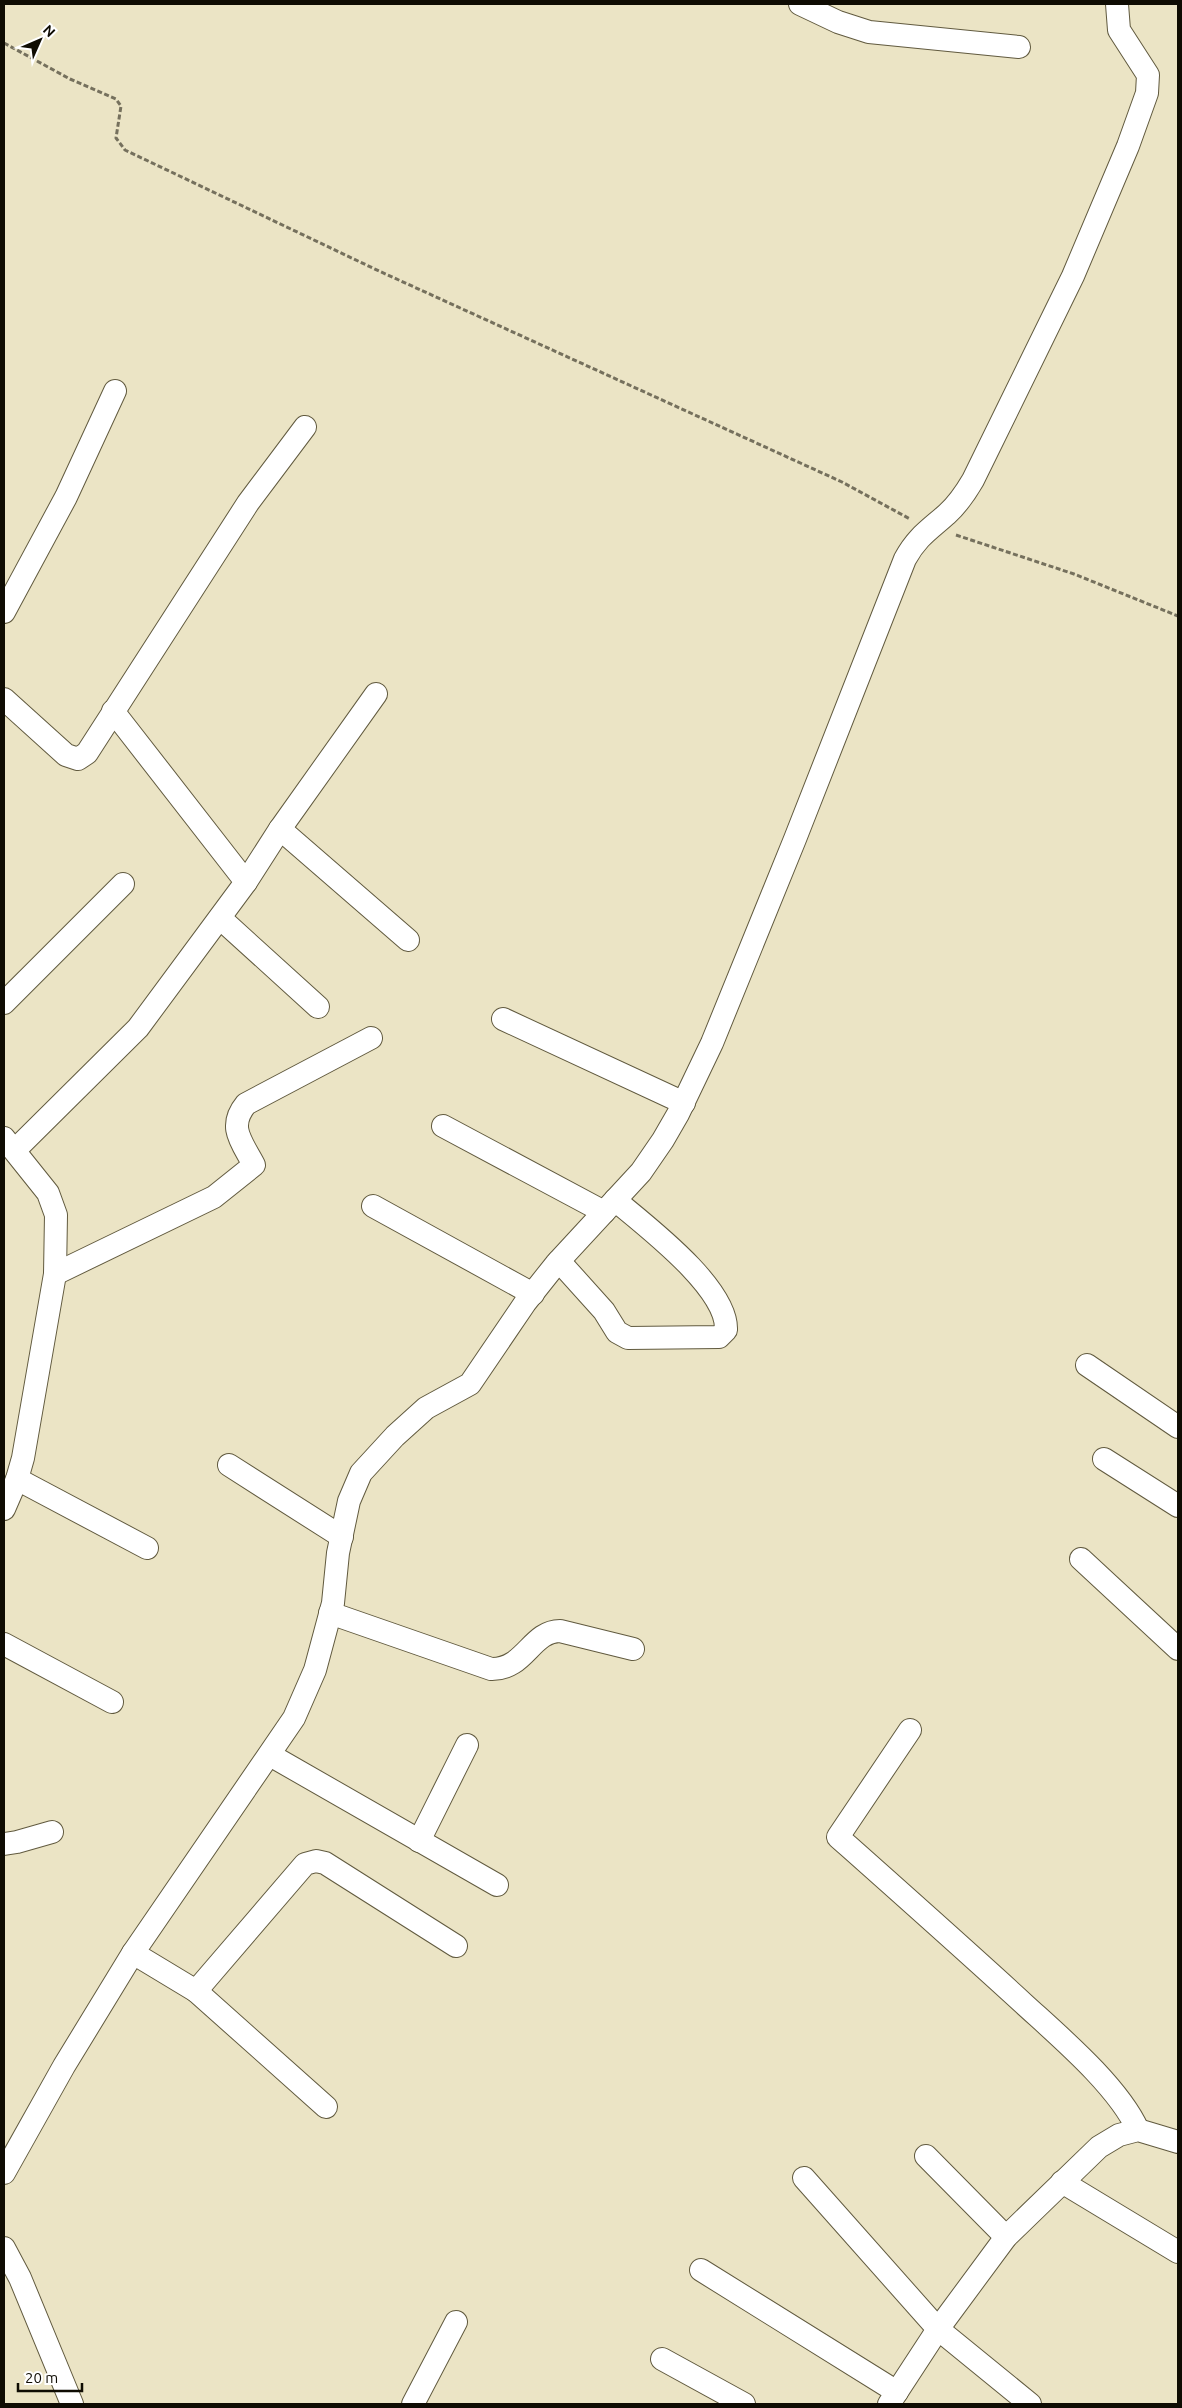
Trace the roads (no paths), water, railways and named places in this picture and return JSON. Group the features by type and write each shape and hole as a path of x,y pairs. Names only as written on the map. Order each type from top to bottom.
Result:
{"street":[{"path":"800,4 838,22 870,32 1019,47"},
{"path":"4,2173 64,2066 133,1953 294,1718 309,1688 330,1613 349,1501 361,1473 395,1436 426,1408 459,1392 470,1384 533,1294 559,1261 641,1172 663,1140 684,1103 712,1043 795,839 905,559 913,544 962,497 974,480 1073,276 1148,93 1148,75 1119,30 1118,4"},
{"path":"4,612 66,497 115,391"},
{"path":"4,699 66,756 78,759 87,753 248,503 304,427"},
{"path":"147,1548 9,1492 24,1458 55,1274 56,1215 48,1193 7,1142 138,1028 246,882 280,829 376,694"},
{"path":"113,711 246,882"},
{"path":"280,829 408,940"},
{"path":"4,1003 124,884"},
{"path":"220,918 318,1007"},
{"path":"503,1019 684,1103"},
{"path":"55,1274 214,1197 254,1165 236,1129 237,1115 246,1104 371,1038"},
{"path":"443,1126 610,1206 695,1270 727,1320 726,1330 719,1337 628,1338 617,1332 604,1311 559,1261"},
{"path":"373,1206 533,1294"},
{"path":"1088,1365 1178,1428"},
{"path":"1104,1459 1178,1506"},
{"path":"230,1464 342,1537"},
{"path":"1081,1559 1178,1649"},
{"path":"330,1613 491,1669 502,1669 510,1666 552,1631 560,1631 633,1649"},
{"path":"4,1644 112,1702"},
{"path":"910,1730 838,1837 1057,2035 1115,2094 1131,2113 1138,2130"},
{"path":"419,1841 466,1745"},
{"path":"270,1755 497,1885"},
{"path":"4,1844 52,1832"},
{"path":"196,1990 305,1864 316,1861 326,1863 456,1946"},
{"path":"133,1953 196,1990 326,2107"},
{"path":"701,2270 893,2398 938,2329 1006,2238 1099,2147 1119,2134 1138,2130 1178,2142"},
{"path":"926,2156 1006,2238"},
{"path":"804,2178 938,2329 1030,2404"},
{"path":"1062,2182 1178,2252"},
{"path":"4,2248 20,2278 72,2404"},
{"path":"413,2404 456,2322"},
{"path":"662,2359 744,2404"}]}
